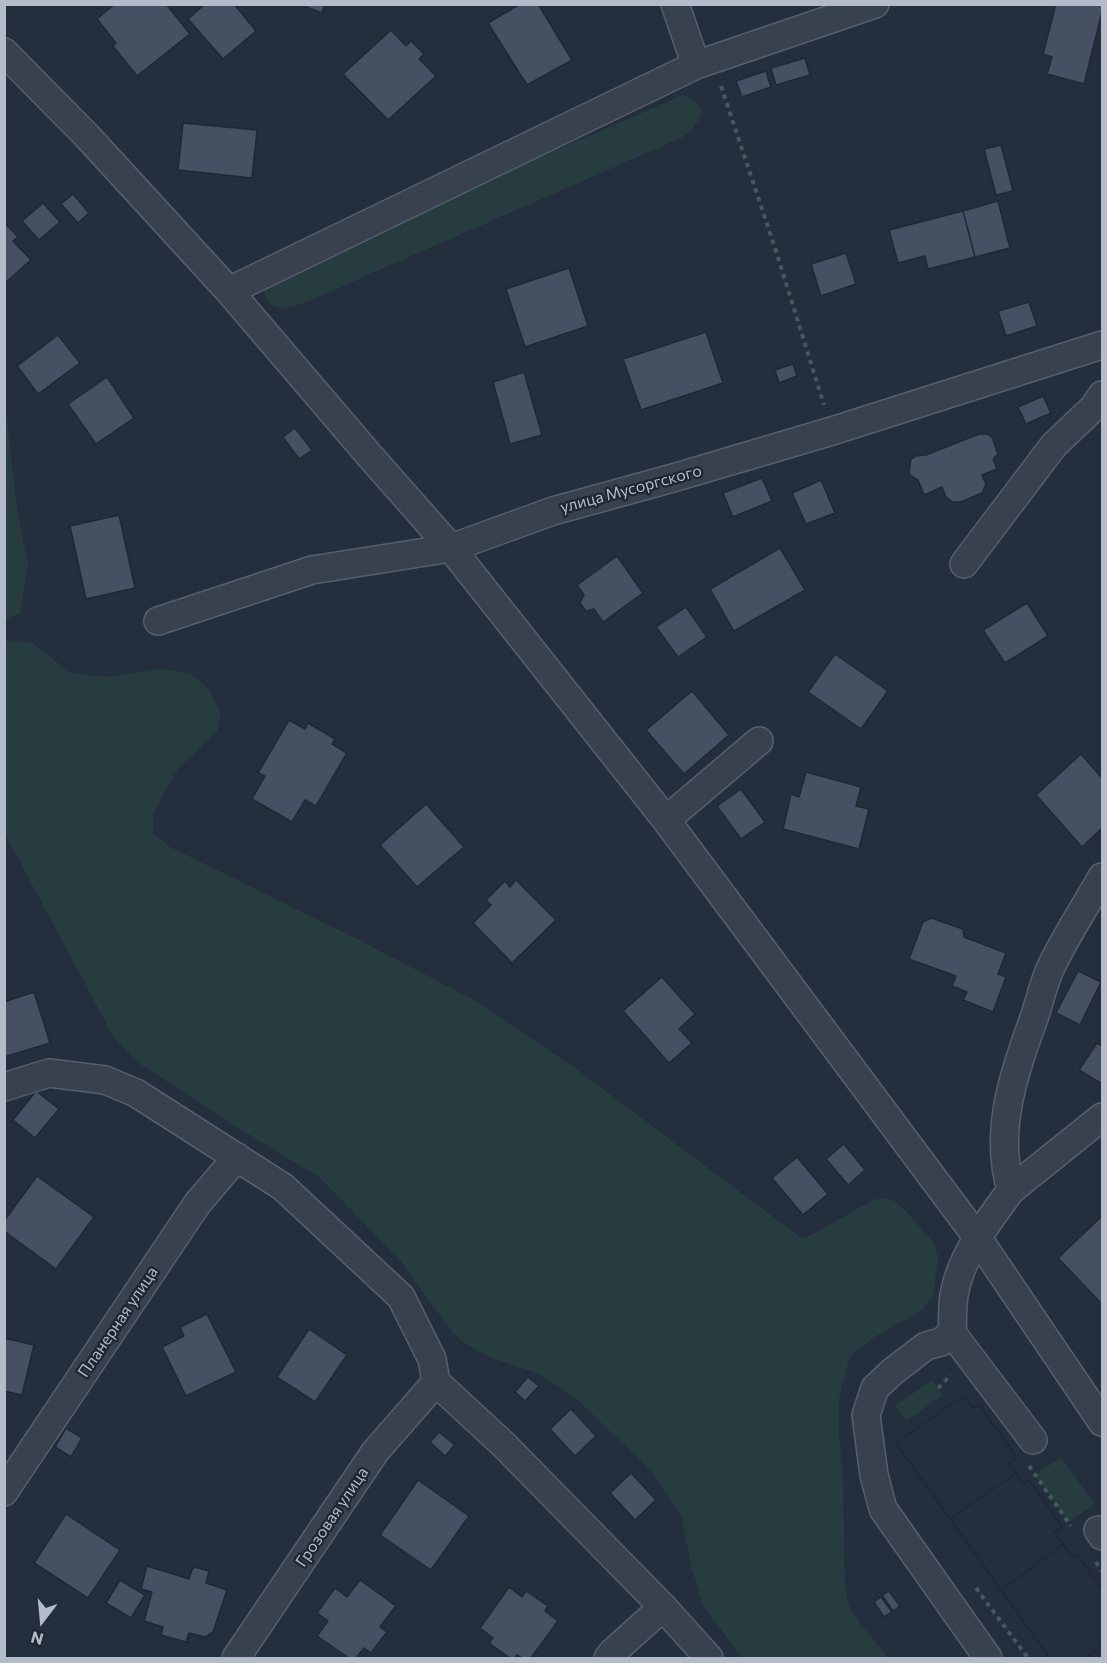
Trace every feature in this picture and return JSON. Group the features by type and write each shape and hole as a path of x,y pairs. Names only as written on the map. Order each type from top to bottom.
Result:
{"street":[{"path":"675,4 704,63"},
{"path":"229,291 704,63 875,4"},
{"path":"4,52 87,136 229,291 451,548 666,820 1094,1391 1102,1422"},
{"name":"улица Мусоргского","path":"158,621 312,570 451,548 552,511 1100,355"},
{"path":"964,564 1054,446 1094,407 1102,395"},
{"path":"666,820 759,741"},
{"path":"1011,1190 1006,1174 1003,1135 1006,1109 1023,1049 1050,970 1102,877"},
{"path":"4,1087 49,1073 105,1080 136,1093 283,1187 401,1297 432,1359 436,1382 504,1445 663,1607 709,1659"},
{"path":"1034,1440 952,1333 954,1295 963,1266 977,1237 1011,1190 1102,1117"},
{"name":"Планерная улица","path":"4,1492 197,1204 237,1157"},
{"path":"952,1333 941,1342 926,1346 875,1388 866,1415 874,1476 883,1509 988,1659"},
{"name":"Грозовая улица","path":"236,1659 375,1452 436,1382"},
{"path":"608,1659 663,1607"}],"path":[{"path":"704,63 776,251 832,431"},
{"path":"938,1388 958,1368"},
{"path":"1031,1468 1066,1519"},
{"path":"973,1584 1028,1659"}],"green space":[{"path":"683,95 694,101 702,110 695,126 683,137 304,303 286,308 275,307 264,293 270,282 482,182"},
{"path":"5,403 17,508 28,565 20,613 5,621"},
{"path":"5,640 33,643 70,673 105,677 161,669 190,674 209,689 221,714 217,731 177,770 153,814 153,833 170,847 365,943 474,1000 572,1066 801,1238 812,1235 873,1200 885,1198 895,1201 906,1211 934,1243 938,1257 933,1296 922,1310 873,1338 850,1356 839,1398 845,1587 850,1610 888,1658 742,1658 703,1606 692,1569 681,1515 651,1471 578,1400 540,1374 489,1357 466,1344 453,1333 398,1258 320,1178 143,1066 114,1038 5,834"},
{"path":"932,1380 943,1395 906,1421 895,1406"},
{"path":"1061,1457 1095,1504 1069,1522 1035,1475"}],"building":[{"path":"115,4 166,4 190,34 137,76 113,46 116,43 97,19"},
{"path":"205,4 234,4 256,31 223,59 188,19"},
{"path":"299,4 325,4 322,13"},
{"path":"520,4 538,4 572,60 527,85 488,23"},
{"path":"1056,4 1102,4 1084,84 1047,74 1052,57 1043,54"},
{"path":"391,30 406,46 411,41 424,54 419,59 436,76 388,120 343,74"},
{"path":"805,58 810,75 776,85 771,68"},
{"path":"766,71 771,87 742,97 736,81"},
{"path":"183,123 257,130 252,178 178,170"},
{"path":"1001,145 1013,191 996,195 984,149"},
{"path":"73,194 89,213 78,223 61,204"},
{"path":"998,201 1010,248 975,257 963,211"},
{"path":"43,203 60,222 39,240 22,221"},
{"path":"963,211 975,257 928,269 925,256 898,263 889,230"},
{"path":"4,222 18,237 13,241 31,260 4,284"},
{"path":"846,253 856,284 821,296 811,264"},
{"path":"569,268 588,326 525,347 506,289"},
{"path":"1029,302 1037,326 1006,336 998,311"},
{"path":"706,332 723,383 641,410 623,359"},
{"path":"58,335 80,363 38,394 17,366"},
{"path":"793,364 797,376 779,383 775,370"},
{"path":"524,372 542,435 510,444 493,382"},
{"path":"107,377 134,418 96,444 68,404"},
{"path":"1043,396 1051,413 1026,424 1018,407"},
{"path":"295,428 312,450 299,459 283,437"},
{"path":"979,434 992,437 998,454 993,459 997,469 982,475 986,484 982,493 961,502 953,502 946,497 942,487 924,495 918,480 909,472 911,459"},
{"path":"762,478 772,501 733,517 723,493"},
{"path":"821,480 835,513 806,524 792,493"},
{"path":"119,515 135,588 86,599 70,526"},
{"path":"780,548 805,590 734,631 710,589"},
{"path":"617,556 643,593 603,622 594,609 586,611 580,603 584,595 577,585"},
{"path":"1027,603 1048,636 1005,663 983,630"},
{"path":"686,607 707,637 678,657 656,627"},
{"path":"835,654 888,691 861,729 808,692"},
{"path":"692,691 729,735 684,774 646,730"},
{"path":"289,720 305,729 308,723 335,739 332,744 347,753 316,806 305,800 292,822 252,799 265,776 258,773"},
{"path":"1081,754 1102,778 1102,828 1082,847 1036,795"},
{"path":"806,772 861,787 856,806 869,809 859,849 783,829 791,794 799,797"},
{"path":"741,789 765,822 741,839 717,806"},
{"path":"426,804 464,847 417,887 380,845"},
{"path":"516,880 556,920 512,963 473,923 491,905 486,900 505,881 510,887"},
{"path":"931,918 963,929 964,937 1006,953 998,974 1006,977 993,1012 963,1000 967,992 952,986 956,976 909,959 923,922"},
{"path":"1078,971 1101,982 1080,1025 1056,1013"},
{"path":"662,977 695,1014 679,1029 692,1043 669,1063 623,1011"},
{"path":"34,992 50,1043 4,1057 4,1002"},
{"path":"1097,1043 1102,1046 1102,1084 1079,1070"},
{"path":"36,1091 59,1109 35,1138 13,1120"},
{"path":"844,1144 865,1170 848,1185 826,1159"},
{"path":"797,1157 828,1194 803,1215 772,1178"},
{"path":"37,1176 94,1217 56,1269 4,1231 4,1221"},
{"path":"1102,1216 1102,1304 1058,1258"},
{"path":"207,1314 236,1372 186,1396 162,1347 184,1336 180,1327"},
{"path":"309,1329 347,1355 315,1402 277,1377"},
{"path":"4,1338 34,1345 22,1395 4,1391"},
{"path":"528,1377 539,1386 525,1401 515,1392"},
{"path":"964,1395 973,1409 979,1405 1017,1458 1009,1463 1016,1473 950,1519 896,1443"},
{"path":"964,1395 973,1409 979,1405 1017,1458 1009,1463 1024,1484 1029,1480 1062,1527 1054,1532 1073,1558 1078,1555 1102,1589 1102,1658 1050,1658 896,1443"},
{"path":"571,1409 596,1436 575,1456 550,1429"},
{"path":"66,1428 82,1438 71,1457 55,1447"},
{"path":"439,1432 455,1445 445,1456 430,1442"},
{"path":"631,1473 656,1500 635,1520 610,1493"},
{"path":"1016,1473 1024,1484 1029,1480 1062,1527 1054,1532 1063,1545 1001,1590 950,1519"},
{"path":"418,1480 469,1516 431,1570 380,1535"},
{"path":"66,1514 120,1550 88,1598 34,1563"},
{"path":"1063,1545 1073,1558 1078,1555 1102,1589 1102,1646 1085,1658 1050,1658 1001,1590"},
{"path":"147,1566 189,1579 195,1567 209,1571 206,1583 227,1590 213,1632 205,1637 189,1633 186,1642 161,1635 163,1627 144,1621 152,1592 141,1589"},
{"path":"120,1580 145,1595 131,1618 106,1603"},
{"path":"360,1580 396,1606 380,1627 387,1632 371,1653 364,1648 356,1658 349,1658 317,1636 328,1621 317,1613 335,1588 347,1597"},
{"path":"509,1587 522,1597 526,1591 548,1606 545,1611 558,1621 531,1658 522,1658 517,1655 515,1658 510,1658 489,1643 493,1638 480,1628"},
{"path":"889,1591 900,1606 893,1611 882,1595"},
{"path":"881,1597 892,1612 884,1617 874,1602"},
{"path":"1102,1646 1102,1658 1085,1658"}]}
